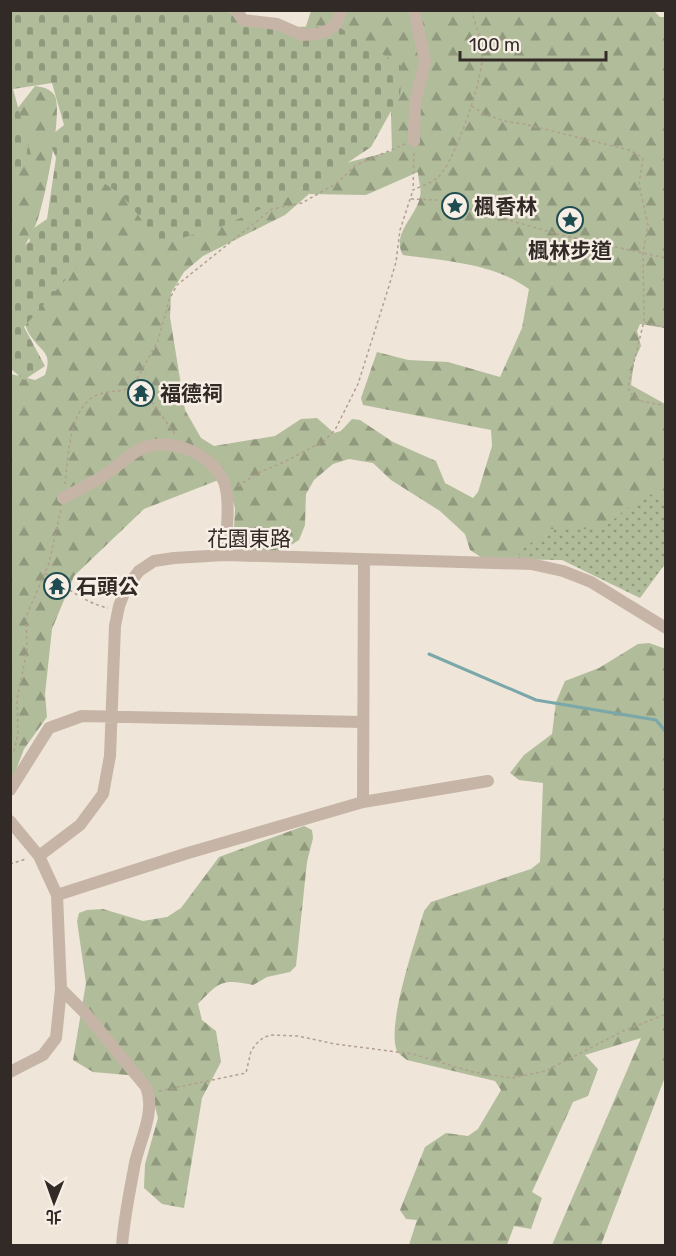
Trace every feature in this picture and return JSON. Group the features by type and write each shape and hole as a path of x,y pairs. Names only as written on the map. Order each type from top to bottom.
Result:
{"street":[{"path":"236,10 243,20 277,24 302,35 327,31 336,24 341,10"},
{"path":"414,10 425,61 415,103 414,141"},
{"path":"63,498 103,476 142,449 180,446 196,453 214,467 224,481 227,497 225,555"},
{"name":"花園東路","path":"39,856 80,825 103,794 110,756 118,610 126,588 139,571 154,561 225,555 531,564 562,571 591,582 666,628"},
{"path":"363,802 364,560"},
{"path":"10,790 49,728 82,716 362,722"},
{"path":"57,896 188,853 363,802 488,781"},
{"path":"10,821 39,856 57,896 61,989 56,1038 43,1055 10,1072"},
{"path":"61,989 86,1014 146,1087 149,1094 149,1111 136,1160 122,1245"}],"path":[{"path":"413,190 439,177 450,157 477,88 483,60 482,44 472,10"},
{"path":"471,106 494,118 629,150 641,155 644,161 639,184 648,225 643,253 644,321 628,386 629,394 634,399 666,406"},
{"path":"10,756 14,751 18,734 16,699 27,651 26,617 49,562 63,498 70,437 85,401 97,394 130,389 158,341 173,290 194,270 272,209 302,203 337,183 356,165 414,141 413,190 400,230 396,262 358,384 335,429 324,441 282,463 258,472 227,497"},
{"path":"410,198 438,200 561,235 666,258"},
{"path":"644,321 666,328"},
{"path":"133,385 160,412 178,439 180,446"},
{"path":"44,573 98,606 118,610"},
{"path":"10,864 39,856"},
{"path":"149,1094 175,1086 246,1073 255,1044 264,1037 272,1035 298,1036 335,1044 413,1054 473,1072 512,1078 546,1071 623,1031 666,1014"}],"green space":[{"path":"220,10 290,27 337,26 403,67 400,95 371,147 311,187 220,227 157,245 139,216 125,200 98,180 96,245 24,327 45,366 24,380 11,369 11,256 30,241 28,232 47,219 56,158 48,138 64,125 52,83 13,89 33,162 11,172 11,11"},
{"path":"653,10 660,17 665,17 665,328 640,324 637,331 641,346 634,361 631,385 665,404 665,512 619,529 561,560 484,559 470,550 465,534 440,511 391,480 373,463 349,459 333,464 314,480 306,494 305,525 299,540 272,557 233,549 235,508 228,484 221,479 144,509 74,576 52,629 45,694 47,717 24,749 11,783 11,374 35,380 45,375 48,362 46,354 29,333 22,316 96,180 119,177 307,173 392,151 390,79 305,29 311,11","holes":["418,172 420,197 402,233 400,247 403,255 468,264 515,280 529,289 522,328 500,377 448,362 408,360 377,352 361,398 363,405 491,430 492,446 478,492 473,498 445,483 436,461 393,442 360,420 352,419 341,431 334,433 317,418 301,419 275,436 214,446 201,438 185,410 170,317 171,293 184,272 203,256 285,215 309,194 366,195"]},
{"path":"35,86 46,89 55,96 57,120 55,139 48,180 36,224 25,245 11,262 11,117"},
{"path":"643,494 665,496 665,564 640,598 562,560 516,554 550,529 603,529"},
{"path":"649,643 666,649 665,1077 601,1245 552,1245 641,1038 585,1055 598,1069 588,1096 573,1102 532,1192 542,1198 531,1229 514,1226 507,1245 409,1245 417,1220 406,1219 400,1210 425,1147 446,1133 468,1136 478,1129 501,1090 495,1081 407,1060 397,1051 395,1022 409,961 424,911 431,902 531,869 540,862 543,783 519,780 510,773 524,755 552,734 556,702 565,681 599,668 638,644"},
{"path":"304,826 312,830 313,838 307,862 296,966 290,972 267,977 253,985 234,982 222,984 198,1004 202,1020 216,1031 221,1062 202,1098 184,1208 162,1204 144,1188 145,1164 158,1118 150,1087 139,1076 93,1072 73,1060 86,983 77,921 79,913 103,909 143,921 167,917 181,908 219,857"}],"waterway":[{"path":"429,654 536,700 656,720 666,732"}],"place":[{"name":"楓香林","path":"455,206"},
{"name":"楓林步道","path":"570,220"},
{"name":"福德祠","path":"141,393"},
{"name":"石頭公","path":"57,586"}]}
